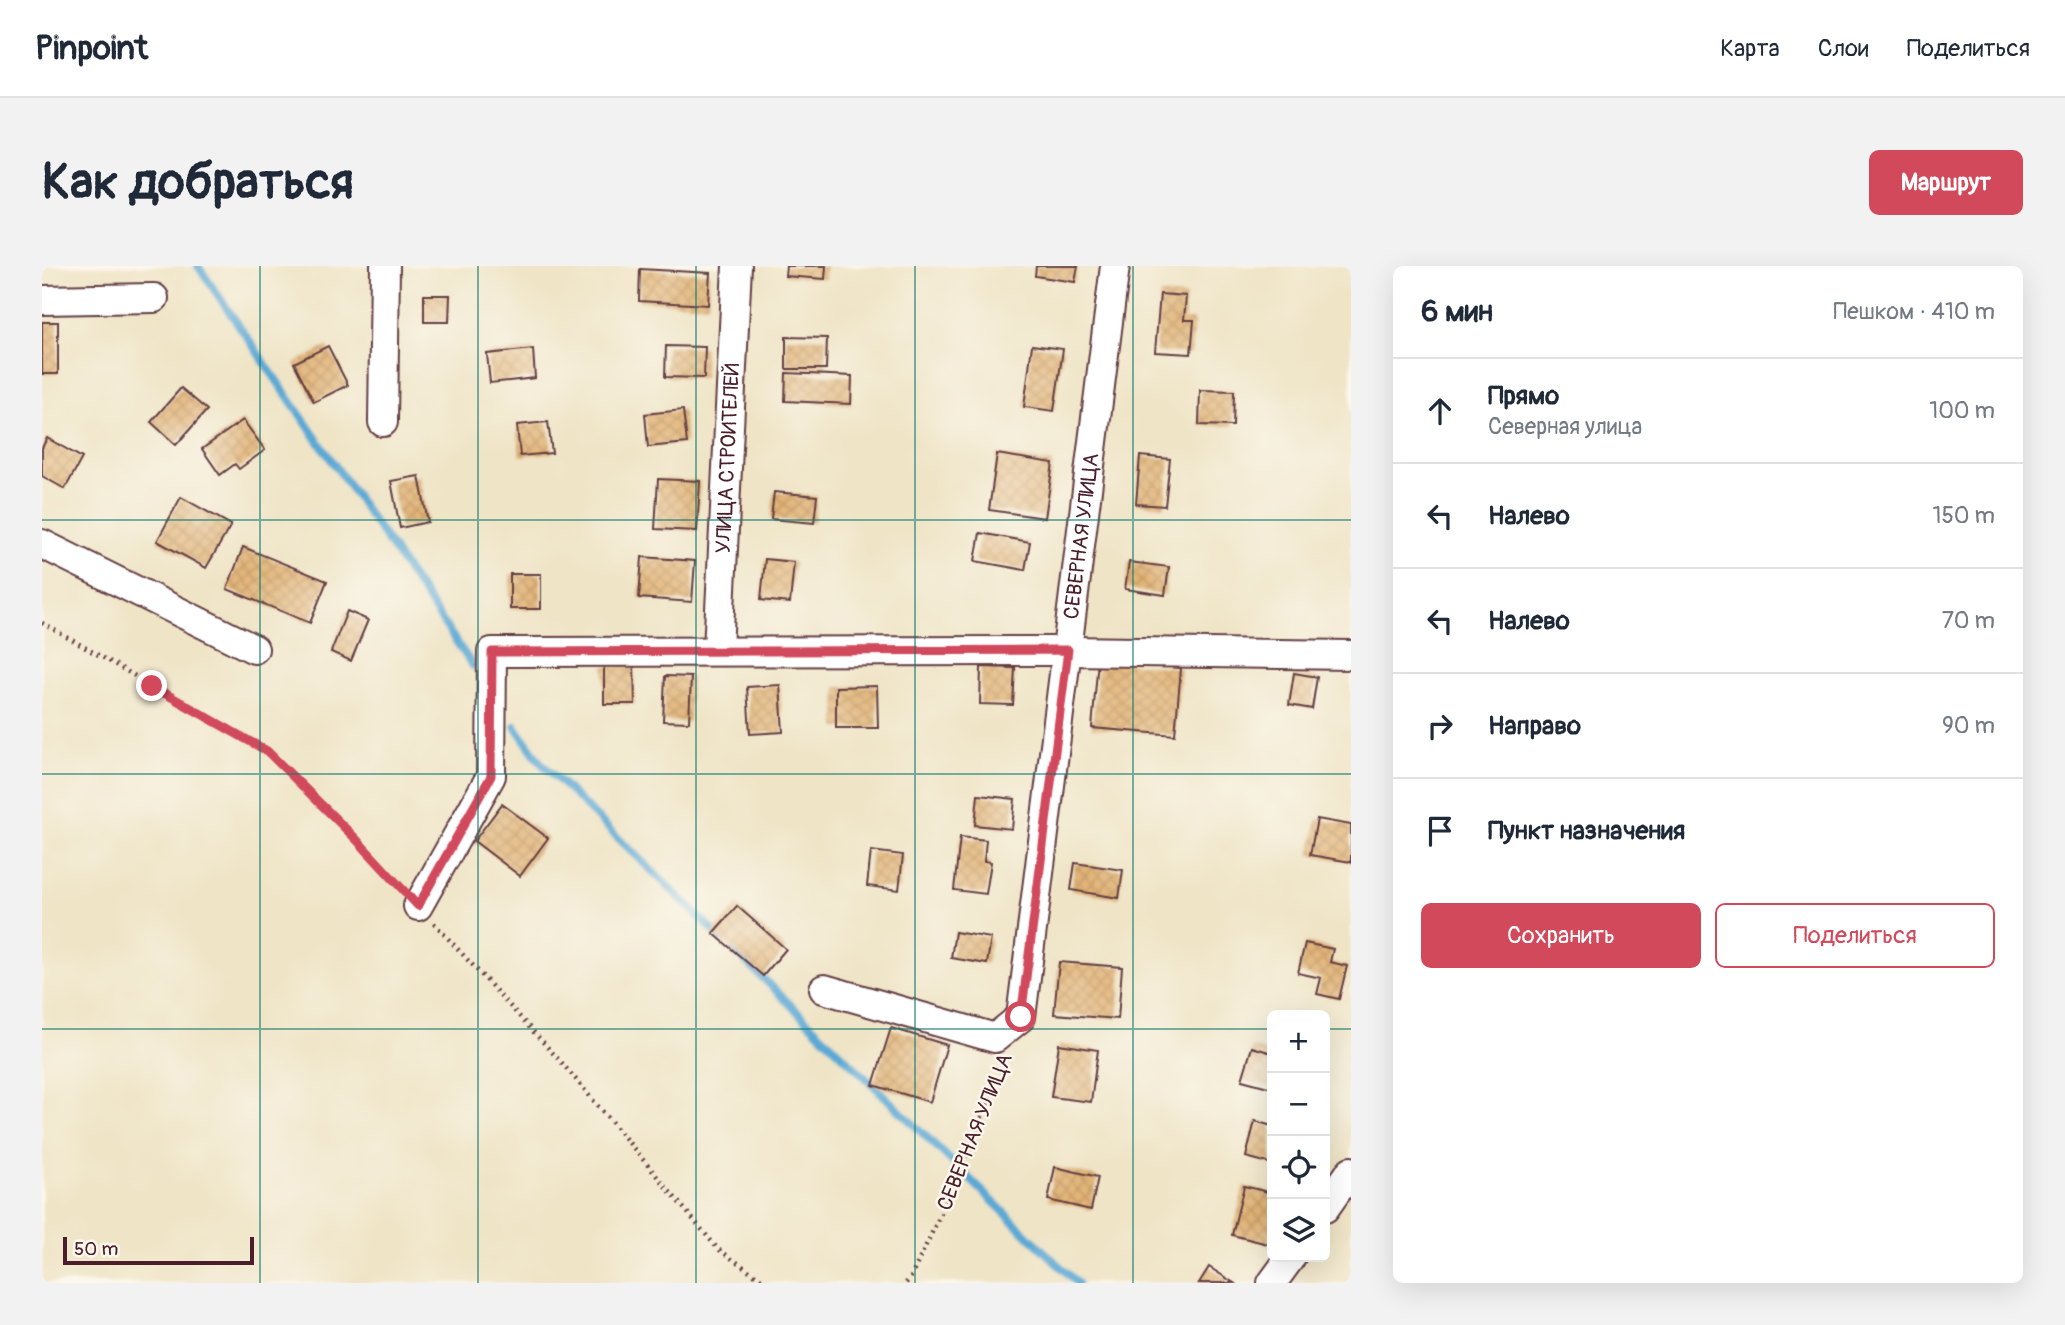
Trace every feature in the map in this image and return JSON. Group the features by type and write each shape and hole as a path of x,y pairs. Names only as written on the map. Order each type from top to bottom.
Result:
{"street":[{"path":"383,422 385,266"},
{"name":"УЛИЦА СТРОИТЕЛЕЙ","path":"718,650 737,266"},
{"name":"СЕВЕРНАЯ УЛИЦА","path":"824,989 995,1038 1021,1017 1115,266"},
{"path":"42,300 154,298"},
{"path":"42,544 254,649"},
{"path":"418,906 491,776 492,652 1068,650 1351,655"},
{"path":"1330,1201 1351,1171"},
{"path":"1272,1283 1287,1262"}],"path":[{"path":"42,623 267,751 356,839 562,1063 719,1249 767,1283"},
{"name":"СЕВЕРНАЯ УЛИЦА","path":"906,1283 961,1171 1006,1055"}],"building":[{"path":"786,266 826,266 825,279 785,276"},
{"path":"1036,266 1078,266 1075,282 1035,276"},
{"path":"640,269 710,273 708,305 639,301"},
{"path":"1160,294 1186,296 1184,320 1194,320 1191,354 1155,352"},
{"path":"424,295 450,295 449,322 424,322"},
{"path":"42,322 58,322 58,374 42,374"},
{"path":"786,337 827,338 826,369 786,369"},
{"path":"1032,345 1063,349 1054,411 1024,407"},
{"path":"328,346 348,385 314,402 294,363"},
{"path":"666,346 705,347 704,378 665,377"},
{"path":"533,349 535,378 490,383 487,354"},
{"path":"786,373 852,376 851,404 785,401"},
{"path":"181,388 207,410 176,445 151,422"},
{"path":"1200,390 1234,391 1233,426 1199,425"},
{"path":"683,410 687,443 648,447 645,414"},
{"path":"243,420 265,450 239,469 235,464 220,475 202,449"},
{"path":"548,422 552,453 520,456 517,425"},
{"path":"47,438 82,458 65,489 42,476 42,448"},
{"path":"997,454 1053,463 1045,518 989,510"},
{"path":"1140,456 1170,459 1165,506 1136,504"},
{"path":"419,476 428,522 400,528 391,481"},
{"path":"658,479 700,481 697,531 655,529"},
{"path":"774,492 817,496 814,523 771,519"},
{"path":"181,497 231,525 206,568 157,541"},
{"path":"980,533 1030,542 1025,570 975,561"},
{"path":"243,547 327,581 310,623 227,589"},
{"path":"642,557 695,561 692,602 639,598"},
{"path":"765,559 794,562 790,603 761,600"},
{"path":"1129,562 1169,567 1165,595 1125,589"},
{"path":"510,574 541,574 541,609 510,609"},
{"path":"347,611 368,620 351,661 331,652"},
{"path":"1098,660 1181,668 1175,735 1092,728"},
{"path":"634,665 635,704 604,704 604,666"},
{"path":"981,667 1015,668 1013,705 980,704"},
{"path":"1294,673 1317,677 1312,709 1289,705"},
{"path":"665,676 691,677 689,722 663,721"},
{"path":"780,685 783,732 750,734 747,687"},
{"path":"877,686 878,728 836,728 836,687"},
{"path":"978,795 1015,799 1012,829 975,825"},
{"path":"502,804 548,838 520,876 474,841"},
{"path":"1317,819 1351,825 1351,862 1310,855"},
{"path":"960,837 986,840 984,861 991,862 986,894 954,890"},
{"path":"871,851 903,855 899,890 867,886"},
{"path":"1075,863 1123,870 1119,898 1071,890"},
{"path":"737,906 786,949 763,976 713,933"},
{"path":"955,932 991,938 987,964 951,958"},
{"path":"1305,943 1333,949 1330,962 1347,966 1339,999 1317,994 1321,978 1298,973"},
{"path":"1059,962 1122,967 1118,1019 1054,1014"},
{"path":"891,1028 947,1045 930,1102 873,1085"},
{"path":"1059,1044 1098,1050 1091,1102 1051,1097"},
{"path":"1252,1047 1267,1052 1267,1087 1242,1080"},
{"path":"1255,1121 1267,1125 1267,1163 1246,1157"},
{"path":"1055,1167 1098,1177 1091,1210 1048,1200"},
{"path":"1244,1186 1267,1192 1267,1244 1232,1235"},
{"path":"1209,1267 1234,1283 1199,1283"}],"waterway":[{"path":"198,266 473,666"},
{"path":"515,726 541,763 722,939"},
{"path":"734,950 1077,1283"}],"route":[{"path":"152,686 267,751 356,839 418,906 491,776 492,652 1068,650 1021,1017"}]}
